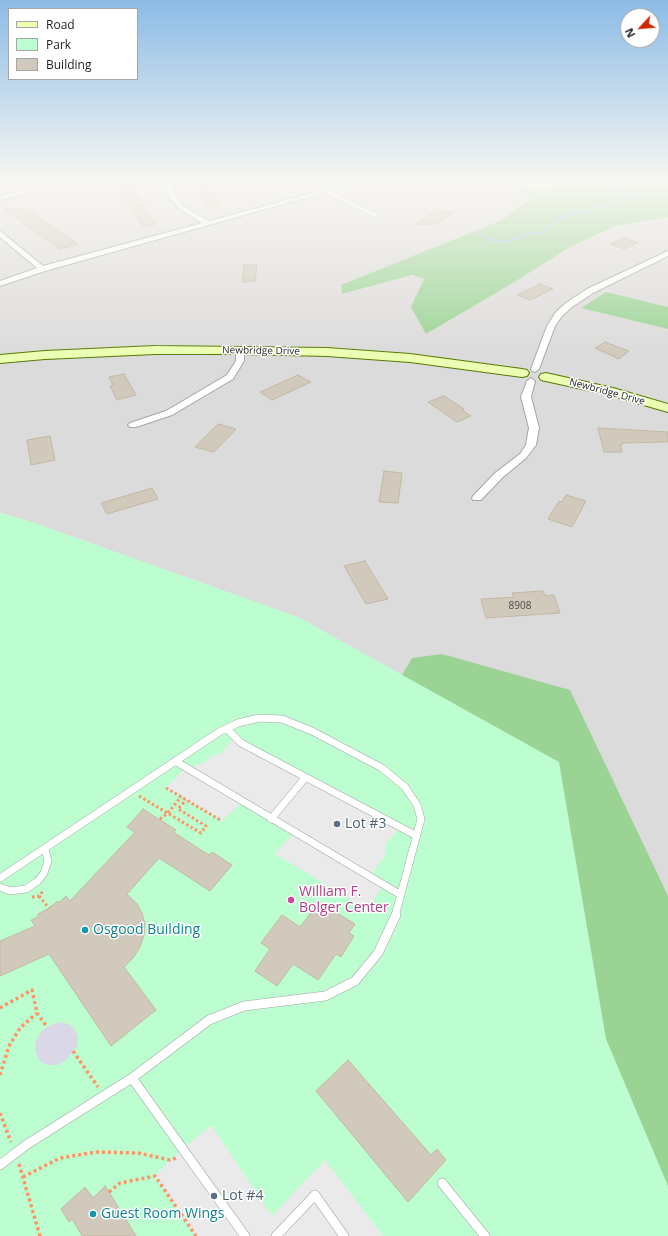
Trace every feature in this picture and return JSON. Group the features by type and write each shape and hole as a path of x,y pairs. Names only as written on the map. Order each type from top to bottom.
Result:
{"street":[{"path":"8,240 42,269"},
{"path":"0,284 42,269 147,240"},
{"path":"477,498 499,475 523,456 531,445 534,428 526,397 551,326 559,314 569,304 590,291 668,253"},
{"name":"Newbridge Drive","path":"0,359 45,355 155,350 327,352 410,358 490,367 533,375 608,391 668,408"},
{"path":"133,425 169,413 230,377 240,361 240,350"}],"lane":[{"path":"0,878 174,761 238,723 259,718 282,719 312,731 382,768 405,787 417,805 422,819 395,918 378,953 355,981 325,996 244,1006 209,1020 132,1078 26,1145 0,1165"},
{"path":"227,729 241,743 417,836"},
{"path":"174,761 401,895"},
{"path":"271,819 305,778"},
{"path":"0,887 10,891 26,889 38,881 44,873 48,861 45,849"},
{"path":"132,1078 245,1236"},
{"path":"442,1183 485,1236"},
{"path":"276,1236 315,1195 344,1236"}],"path":[{"path":"166,788 222,822"},
{"path":"132,800 139,795 200,833 206,826 178,809 186,800"},
{"path":"160,819 168,813 181,797"},
{"path":"0,1008 32,990 37,1013 47,1027"},
{"path":"0,1075 9,1046 20,1028 37,1013"},
{"path":"73,1051 97,1086 107,1094"},
{"path":"0,1113 15,1153 40,1236"},
{"path":"22,1177 60,1158 96,1152 138,1154 170,1160 187,1154"},
{"path":"109,1192 120,1183 155,1176 196,1236"}],"shaded area":[{"path":"0,240 454,240 342,285 342,294 413,275 424,279 426,334 513,283 570,247 586,240 668,240 668,307 606,292 582,308 668,329 668,1186 32,522 0,513"},
{"name":"Lot #3","path":"236,738 400,827 386,844 386,854 370,876 384,885 367,909 275,854 293,833 242,802 222,821 166,788 185,768 204,763 212,756 222,753 227,745"},
{"path":"63,1022 70,1025 75,1030 78,1037 77,1046 66,1060 58,1065 42,1063 37,1057 35,1049 36,1041 40,1033 55,1023"},
{"name":"Lot #4","path":"211,1125 272,1216 325,1160 383,1236 196,1236 155,1176 170,1160"}],"green space":[{"path":"453,240 586,240 570,247 513,283 426,334 411,307 424,279 412,275 342,294 341,285"},
{"path":"606,292 668,307 668,329 581,308"},
{"name":"William F. Bolger Center","path":"0,513 32,522 298,617 559,762 606,1039 668,1186 668,1236 0,1236"},
{"path":"442,654 570,690 668,896 668,1236 390,696 412,658"}],"building":[{"path":"47,240 72,240 78,244 60,249"},
{"path":"620,240 629,240 638,243 624,249 610,244"},
{"path":"244,265 257,265 255,281 242,282"},
{"path":"540,284 553,289 530,300 517,295"},
{"path":"605,342 629,351 619,359 595,348"},
{"path":"124,374 136,395 117,400 110,386 113,385 109,377"},
{"path":"298,375 311,382 272,400 260,392"},
{"path":"444,396 464,409 462,410 471,416 457,422 428,402"},
{"path":"218,424 236,429 214,452 195,447"},
{"path":"598,428 668,432 668,442 622,443 622,445 620,445 622,452 604,452"},
{"path":"50,436 55,460 31,465 27,440"},
{"path":"384,471 402,473 398,503 379,502"},
{"path":"152,488 158,499 107,514 101,503"},
{"path":"566,495 586,501 572,527 548,519 559,501 562,502"},
{"path":"365,561 388,599 366,604 344,566"},
{"path":"543,591 545,596 554,595 560,613 486,618 481,599 514,597 512,593"},
{"name":"Osgood Building","path":"143,809 176,830 173,832 209,855 212,852 232,865 210,891 159,858 127,894 137,904 142,913 145,924 144,935 140,947 133,958 124,967 156,1010 111,1046 49,954 0,976 0,941 35,926 31,920 38,917 38,914 58,901 59,903 66,896 70,901 135,832 127,827"},
{"path":"319,902 355,924 349,933 354,936 341,957 336,954 318,980 293,964 277,986 255,971 270,949 261,943 282,915 300,927"},
{"path":"348,1060 431,1155 437,1149 446,1160 408,1202 316,1091"},
{"name":"Guest Room Wings","path":"105,1186 136,1236 82,1236 72,1219 69,1222 61,1209 85,1187 93,1198"}],"waterway":[{"path":"491,240 506,242 513,240"}],"place":[{"name":"Lot #3","path":"337,824"},
{"name":"William F. Bolger Center","path":"291,900"},
{"name":"Osgood Building","path":"85,930"},
{"name":"Lot #4","path":"214,1196"},
{"name":"Guest Room Wings","path":"93,1214"}]}
